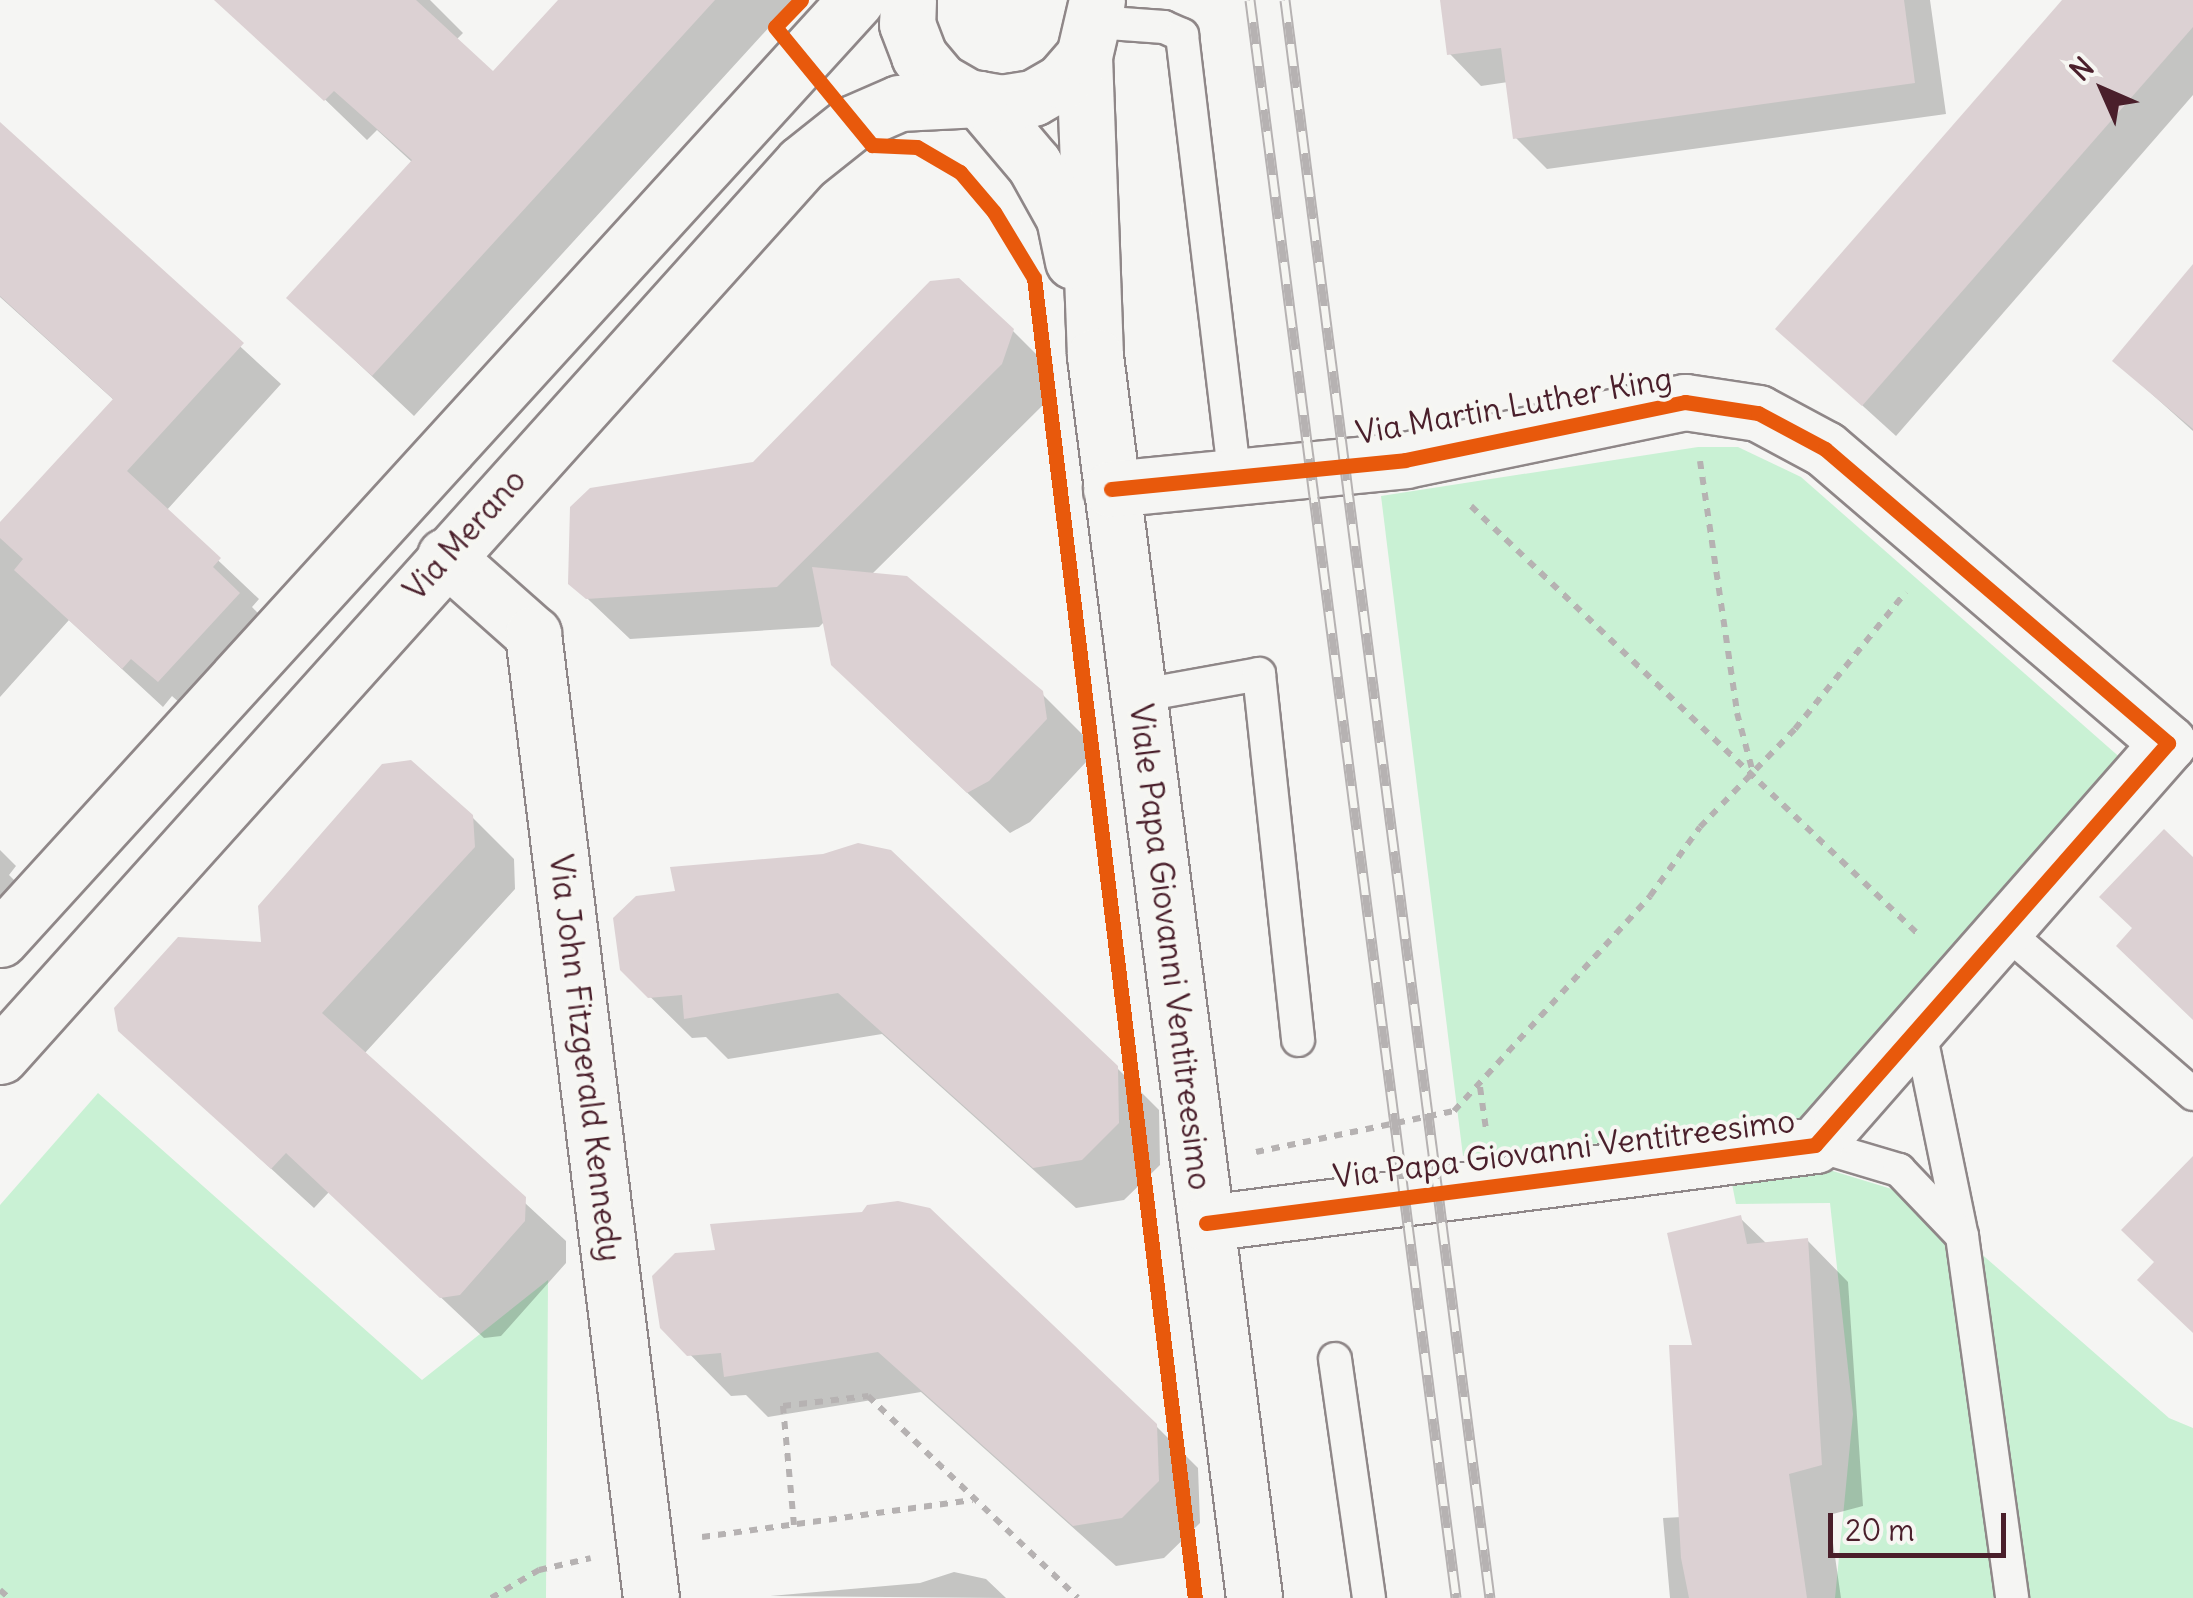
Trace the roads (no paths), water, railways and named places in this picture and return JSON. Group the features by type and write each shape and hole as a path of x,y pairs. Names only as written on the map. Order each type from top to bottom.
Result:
{"street":[{"path":"0,938 856,0"},
{"path":"908,0 908,24 919,56 940,81 978,100"},
{"name":"Via Merano","path":"0,1056 445,556 802,164 851,124 899,103 1034,98 1062,81 1092,26"},
{"name":"Viale Papa Giovanni Ventitreesimo","path":"1092,26 1095,356"},
{"name":"Viale Papa Giovanni Ventitreesimo","path":"978,100 1034,164 1064,218 1095,356 1254,1598"},
{"name":"Via Martin Luther King","path":"1112,489 1234,472 1405,460 1685,402 1758,413 1825,449 2168,743"},
{"name":"Via John Fitzgerald Kennedy","path":"445,556 533,634 648,1572"},
{"name":"Via Papa Giovanni Ventitreesimo","path":"1206,1223 1815,1145 1920,1032 2168,743"}],"lane":[{"path":"1092,26 1182,35 1234,472"},
{"path":"1138,696 1259,674 1298,1040"},
{"path":"2005,932 2193,1094"},
{"path":"1920,1032 1962,1236 2012,1598"},
{"name":"Via Papa Giovanni Ventitreesimo","path":"1815,1145 1899,1170 1962,1236"},
{"path":"1335,1359 1369,1598"}],"railway":[{"path":"1250,0 1456,1598"},
{"path":"1285,0 1490,1598"}]}
